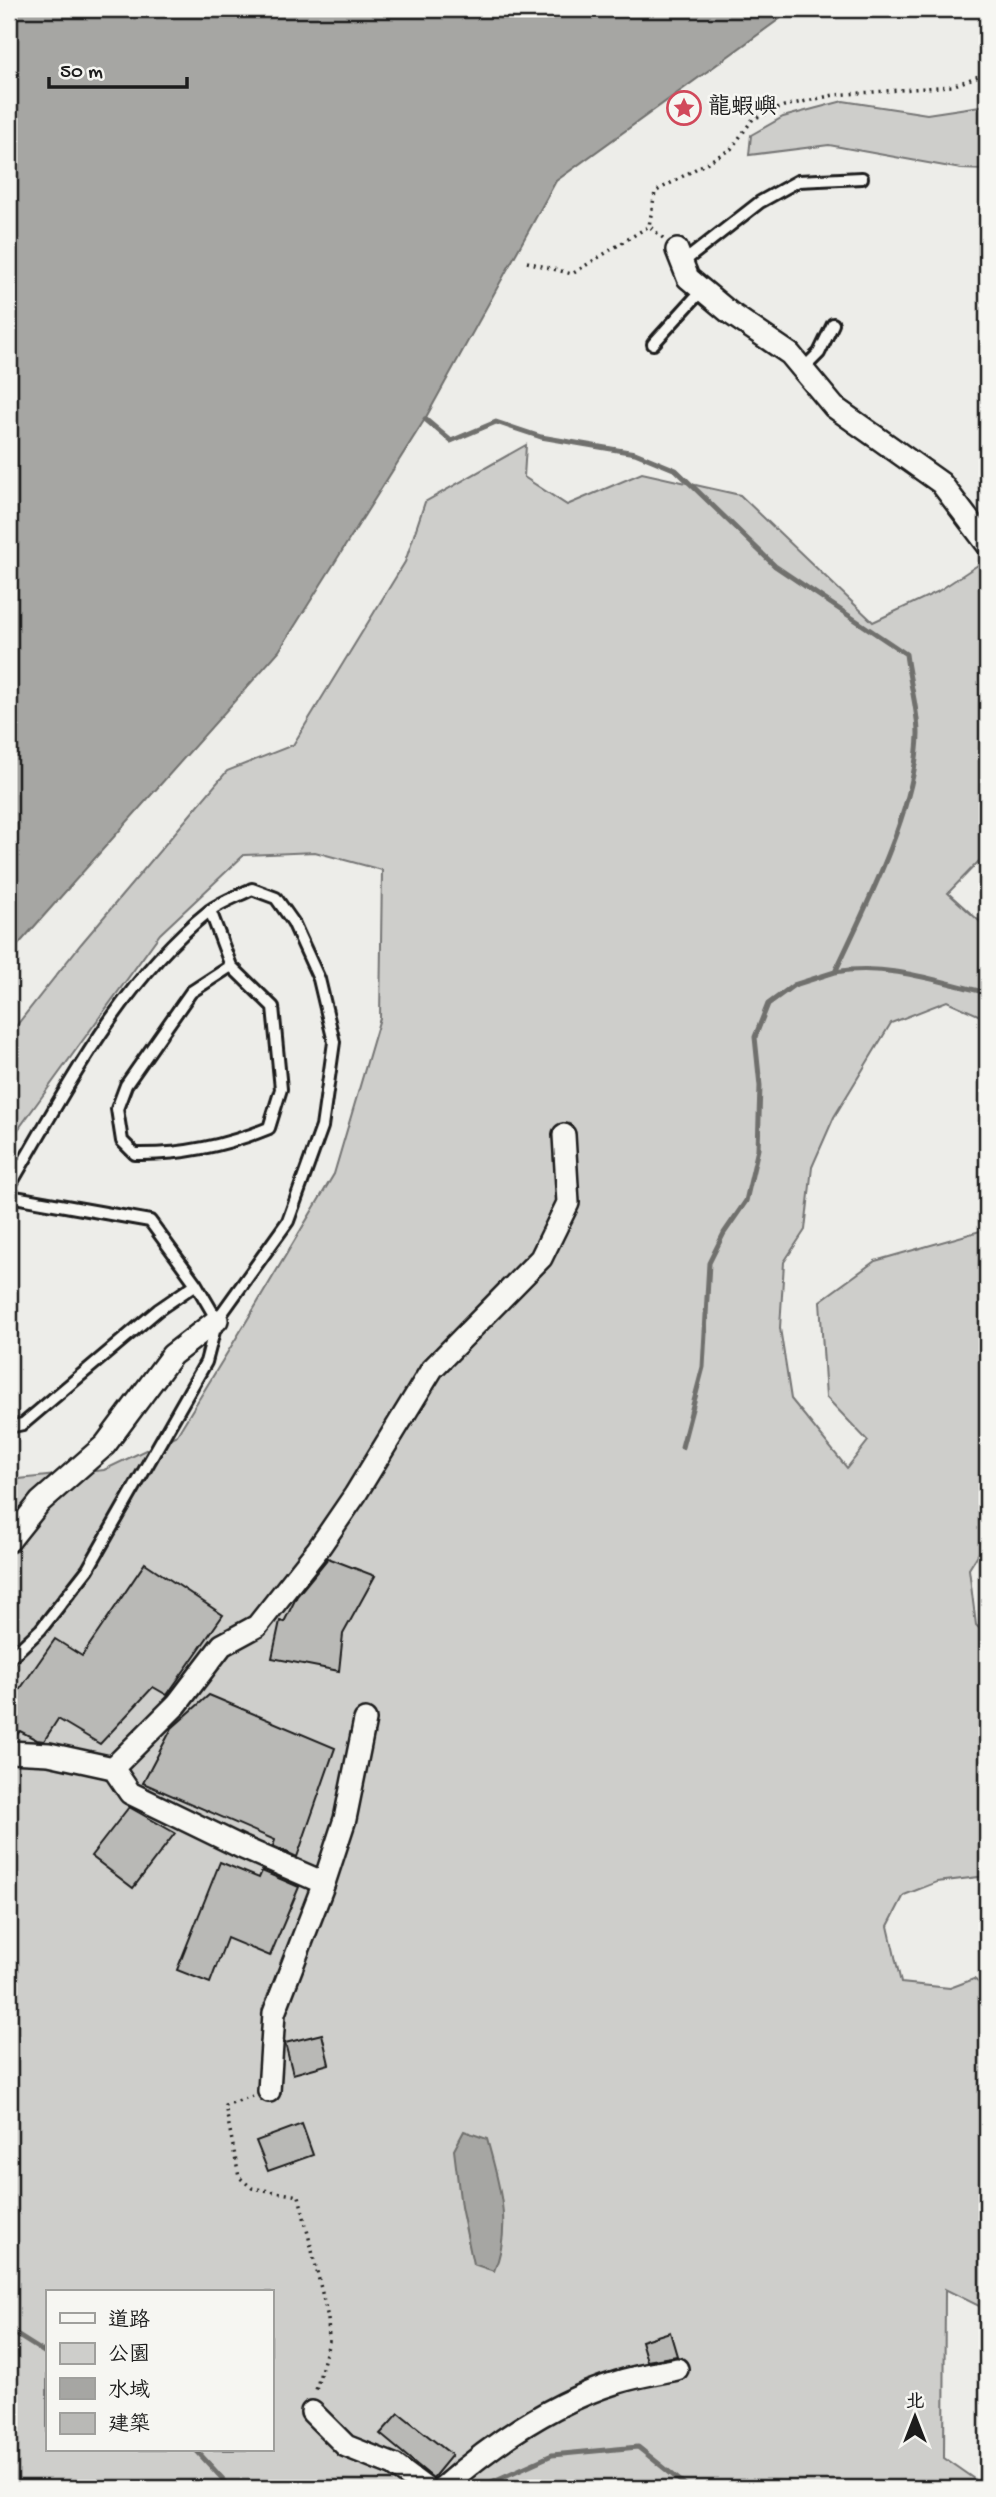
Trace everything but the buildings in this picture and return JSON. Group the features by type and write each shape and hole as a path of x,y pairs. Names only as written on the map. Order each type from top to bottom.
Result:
{"street":[{"path":"679,257 688,278 730,313 790,354 834,407 941,483 987,544"},
{"path":"113,1768 177,1704 222,1645 257,1626 348,1506 432,1369 541,1258 568,1203 564,1135"},
{"path":"9,1541 40,1502 105,1445 172,1355 217,1320"},
{"path":"268,2091 274,2013 324,1883 345,1819 365,1720"},
{"path":"9,1752 50,1754 113,1768 130,1793 241,1847 324,1883"},
{"path":"442,2488 485,2451 549,2413 619,2382 677,2369"},
{"path":"312,2412 346,2446 394,2465 425,2488"}],"lane":[{"path":"679,257 760,202 798,181 862,178"},
{"path":"653,344 702,290"},
{"path":"803,369 819,353 833,324"},
{"path":"9,1187 103,1032 152,966 210,910 251,889 276,898 293,922 319,979 334,1042 322,1127 288,1221 217,1320 206,1362 88,1569 41,1629 9,1658"},
{"path":"210,910 231,966 273,1007 281,1089 268,1128 237,1141 170,1155 135,1154 122,1141 117,1109 126,1085 191,992 231,966"},
{"path":"9,1196 150,1221 196,1284 217,1320"},
{"path":"9,1427 23,1424 158,1310 196,1284"}],"path":[{"path":"527,262 572,274 649,226 655,192 731,149 753,119 784,106 834,95 953,86 987,73"},
{"path":"649,226 679,257"},
{"path":"268,2091 225,2105 239,2177 252,2188 299,2196 328,2318 329,2342 312,2412"}],"green space":[{"path":"843,101 927,114 987,105 987,170 961,169 829,145 749,155 751,135 783,117"},
{"path":"526,445 524,477 567,505 642,473 740,495 873,622 937,592 987,559 987,853 948,893 987,928 987,1019 947,1001 891,1023 834,1117 812,1167 805,1230 784,1262 780,1328 791,1399 847,1468 868,1441 826,1397 820,1301 875,1261 987,1229 987,1540 969,1569 976,1625 987,1636 987,1876 937,1882 904,1895 888,1926 901,1983 950,1988 974,1979 987,1989 987,2310 945,2289 944,2458 987,2488 9,2488 9,1490 19,1479 104,1470 177,1435 246,1322 334,1174 380,1018 382,870 315,852 244,855 160,934 9,1142 9,1035 81,944 227,771 293,745 405,562 425,502"}],"water":[{"path":"9,9 935,9 792,10 556,181 425,419 279,651 9,955"},
{"path":"464,2131 487,2139 499,2188 503,2238 494,2271 473,2264 461,2207 454,2150"}],"waterway":[{"path":"425,419 451,441 496,422 541,437 635,453 676,470 775,566 906,654 918,734 909,792 888,856 835,972 794,985 768,1004 755,1037 760,1086 758,1149 746,1201 724,1233 709,1263 703,1367 682,1447"},
{"path":"835,972 893,972 987,993"},
{"path":"9,2330 46,2353"},
{"path":"478,2488 552,2455 638,2447 689,2488"},
{"path":"198,2452 231,2488"}],"place":[{"name":"龍蝦嶼","path":"684,108"}]}
